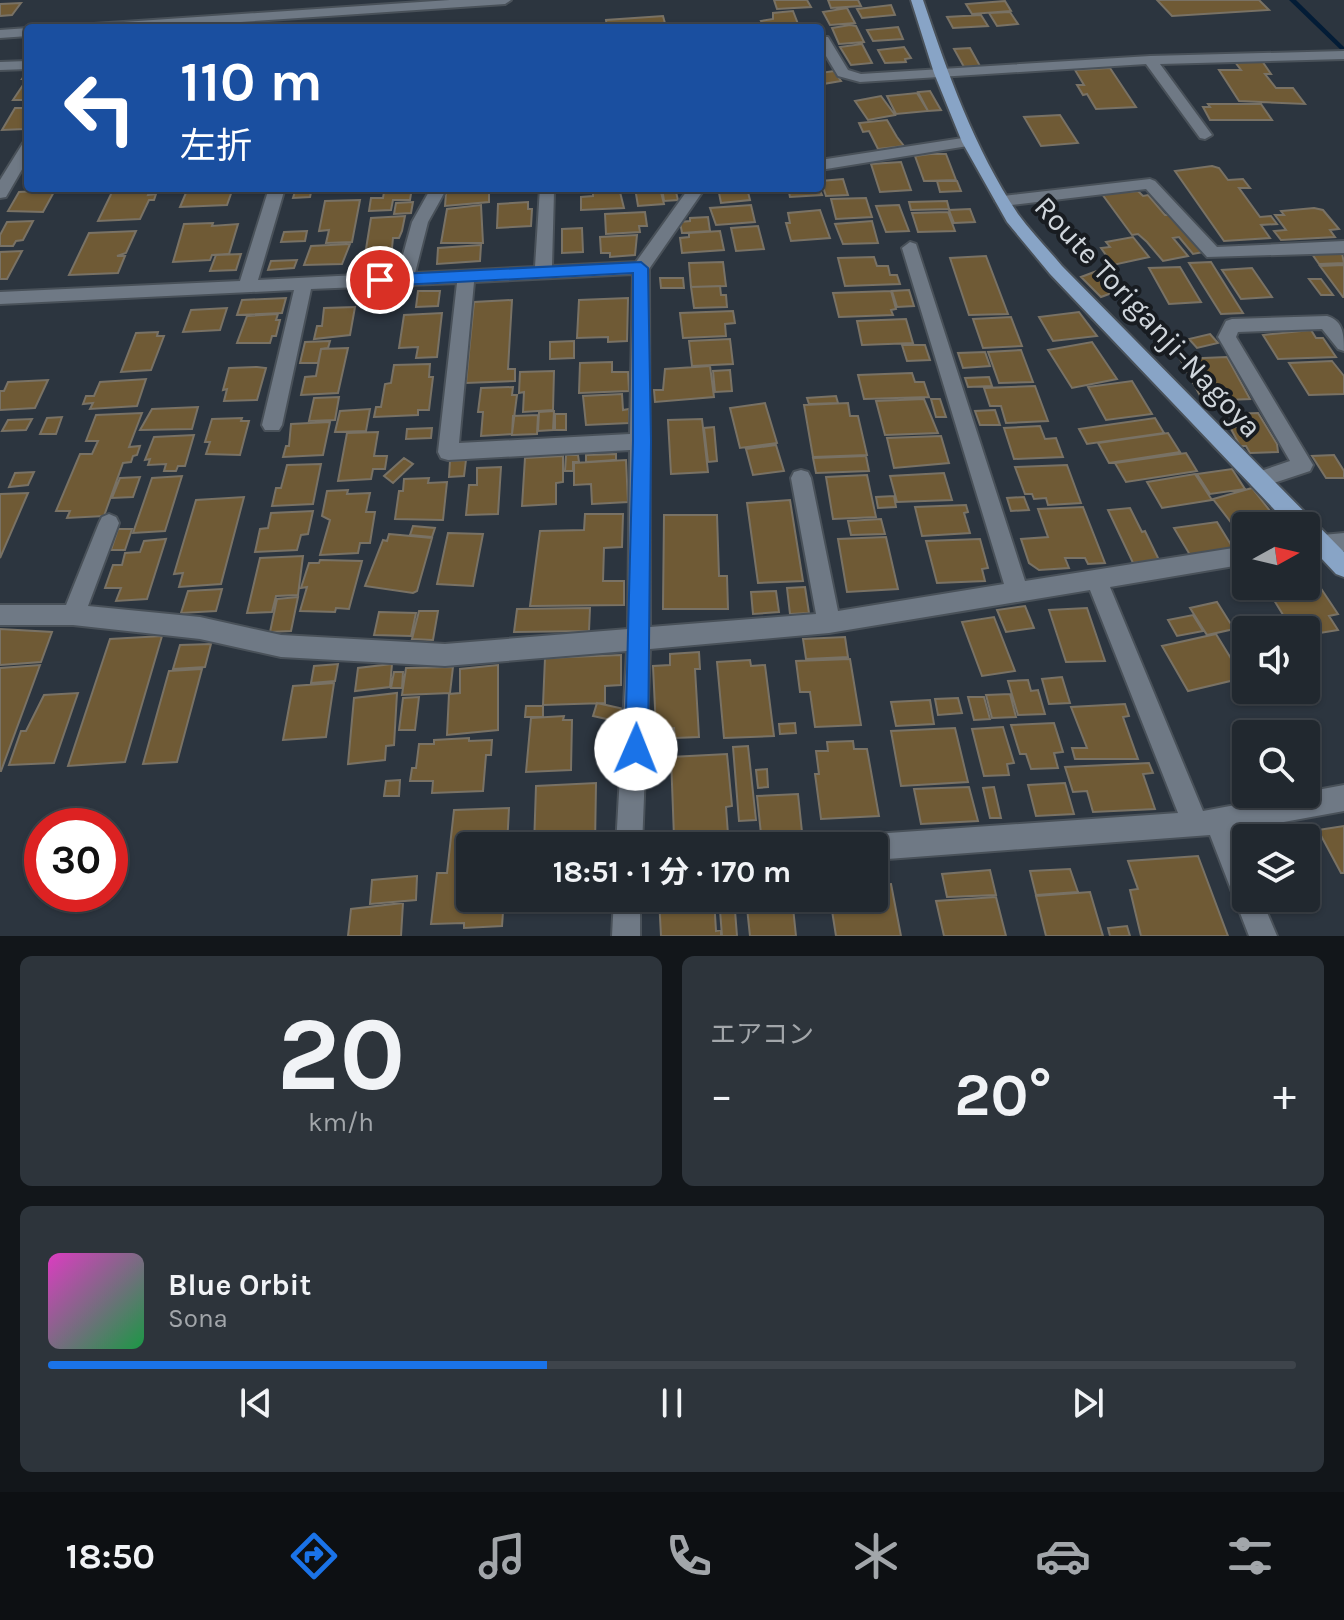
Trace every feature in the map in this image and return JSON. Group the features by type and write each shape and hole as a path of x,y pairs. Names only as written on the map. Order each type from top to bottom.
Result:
{"main road":[{"name":"Route Toriganji-Nagoya","path":"917,0 941,73 969,142 1013,218 1056,270 1289,512"},
{"name":"Route Toriganji-Nagoya","path":"1320,544 1344,567"}],"street":[{"path":"138,24 338,6 505,0"},
{"path":"0,34 24,32"},
{"path":"824,42 843,73 860,78 1150,60 1344,55"},
{"path":"1150,60 1205,135"},
{"path":"0,66 24,65"},
{"path":"824,164 969,142"},
{"path":"0,193 24,153"},
{"path":"1003,201 1150,184 1213,253 1344,247"},
{"path":"247,287 276,192"},
{"path":"405,279 420,222 437,192"},
{"path":"543,272 546,192"},
{"path":"630,832 639,640 641,268 694,192"},
{"path":"910,248 1018,593"},
{"path":"0,298 641,268"},
{"path":"466,276 448,452 642,441"},
{"path":"272,425 304,284"},
{"path":"1259,480 1303,465 1227,337 1232,326 1327,322 1344,344"},
{"path":"801,478 829,623"},
{"path":"73,615 109,523"},
{"path":"1320,536 1344,542"},
{"path":"0,615 73,615 200,628 281,646 445,655 829,623 1232,557"},
{"path":"1097,581 1206,823 1232,869"},
{"path":"888,846 1206,823 1344,798"},
{"path":"626,936 627,912"},
{"path":"1253,912 1263,936"}],"building":[{"path":"774,0 807,0 811,7 777,9"},
{"path":"828,0 858,0 861,6 831,8"},
{"path":"1157,0 1259,0 1269,10 1172,16"},
{"path":"1005,1 1011,11 972,14 966,4"},
{"path":"21,3 12,15 0,16 0,4"},
{"path":"891,5 895,15 862,18 857,9"},
{"path":"847,8 855,23 830,25 823,12"},
{"path":"793,11 798,24 763,24 761,21 773,19 773,13"},
{"path":"1010,12 1018,24 997,26 989,13"},
{"path":"981,15 988,26 953,28 947,17"},
{"path":"663,16 665,24 606,24 606,20"},
{"path":"856,26 864,42 839,44 832,28"},
{"path":"898,27 903,39 873,41 867,30"},
{"path":"862,44 872,63 851,65 840,47"},
{"path":"904,47 911,58 905,59 906,62 885,63 878,50"},
{"path":"970,48 980,66 964,67 954,49"},
{"path":"1260,58 1271,74 1265,74 1276,88 1293,88 1305,104 1239,101 1219,70 1241,70 1235,62"},
{"path":"1110,68 1136,107 1096,109 1087,94 1083,95 1077,85 1084,85 1075,70"},
{"path":"834,71 841,81 824,84 824,72"},
{"path":"24,84 24,100 13,100"},
{"path":"930,91 941,110 928,111 918,92"},
{"path":"917,93 928,111 896,114 887,96"},
{"path":"881,96 895,115 868,120 855,101"},
{"path":"1208,104 1261,104 1272,120 1210,120 1203,107 1210,107"},
{"path":"15,108 24,108 24,129 2,130"},
{"path":"1060,115 1078,143 1041,146 1024,117"},
{"path":"887,120 904,146 878,149 869,131 863,132 859,123"},
{"path":"946,154 956,180 924,181 915,156"},
{"path":"901,162 911,190 880,192 871,164"},
{"path":"1212,166 1219,168 1228,180 1243,179 1250,188 1239,188 1260,217 1271,216 1277,224 1261,225 1270,238 1224,241 1175,171"},
{"path":"843,179 848,195 826,196 824,181"},
{"path":"937,181 957,181 961,191 940,192"},
{"path":"1127,190 1148,195 1165,215 1171,215 1203,252 1193,254 1179,237 1173,238 1188,256 1163,261 1138,234 1132,235 1102,194"},
{"path":"19,192 54,192 43,212 8,211"},
{"path":"112,192 156,194 154,200 149,200 140,219 98,221"},
{"path":"186,192 232,192 227,205 180,207"},
{"path":"295,192 311,192 310,197 293,198"},
{"path":"384,192 411,192 410,200 393,200 391,210 369,211 371,198 383,198"},
{"path":"489,192 489,202 445,206 446,193"},
{"path":"593,192 620,192 624,208 581,210 581,197 593,196"},
{"path":"636,192 661,192 664,204 638,206"},
{"path":"663,192 676,192 678,200 664,201"},
{"path":"719,192 748,192 750,200 721,203"},
{"path":"789,192 821,192 822,195 790,197"},
{"path":"866,198 872,217 836,219 831,199"},
{"path":"360,200 352,242 326,243 329,230 319,231 325,201"},
{"path":"947,201 949,209 911,210 909,202"},
{"path":"413,202 411,213 394,214 396,203"},
{"path":"528,202 528,209 532,209 531,226 497,228 498,204"},
{"path":"481,205 483,243 441,243 447,209"},
{"path":"751,205 755,222 716,225 710,208"},
{"path":"899,205 909,231 886,232 876,206"},
{"path":"970,209 975,222 954,223 949,210"},
{"path":"820,210 830,238 791,241 786,223 790,223 788,213"},
{"path":"1323,210 1339,229 1330,230 1335,237 1281,240 1274,231 1286,230 1275,215 1284,215 1281,211"},
{"path":"645,212 647,226 639,226 640,232 606,234 605,214"},
{"path":"948,212 955,231 918,232 912,213"},
{"path":"405,216 402,231 399,238 393,238 392,248 366,249 371,218"},
{"path":"708,217 710,231 682,233 680,222"},
{"path":"33,221 23,240 16,241 13,246 0,246 0,235 7,222"},
{"path":"872,221 878,243 843,244 835,224"},
{"path":"213,223 212,226 238,224 229,254 212,255 210,260 173,262 184,224"},
{"path":"758,226 764,249 736,251 731,228"},
{"path":"582,228 583,252 562,253 562,229"},
{"path":"136,231 126,253 117,256 125,256 118,273 69,275 89,233"},
{"path":"307,231 305,241 281,242 284,232"},
{"path":"720,231 724,250 682,253 680,238 689,237 689,233"},
{"path":"637,235 635,255 610,257 610,253 601,253 600,237"},
{"path":"1133,237 1149,257 1113,265 1101,248 1110,247 1106,242"},
{"path":"350,244 342,264 304,265 311,246"},
{"path":"481,245 480,261 437,264 438,248"},
{"path":"22,251 7,279 0,279 0,252"},
{"path":"1342,253 1344,263 1319,264 1312,254"},
{"path":"241,254 236,270 210,271 216,255"},
{"path":"986,256 1008,314 969,315 950,258"},
{"path":"874,257 877,266 888,266 890,275 897,275 900,284 845,286 838,258"},
{"path":"297,260 294,268 268,270 271,261"},
{"path":"723,262 726,286 691,287 689,263"},
{"path":"1211,262 1243,313 1221,314 1189,263"},
{"path":"1344,265 1344,297 1343,297 1320,266"},
{"path":"1180,267 1201,302 1169,304 1149,268"},
{"path":"1105,268 1125,288 1101,297 1081,277"},
{"path":"1252,268 1272,297 1241,299 1222,270"},
{"path":"660,278 683,278 684,288 661,288"},
{"path":"1309,279 1321,279 1333,295 1321,295"},
{"path":"720,286 721,295 726,295 727,307 694,308 691,287"},
{"path":"909,290 914,306 897,307 892,291"},
{"path":"418,291 440,291 438,306 416,307"},
{"path":"891,291 896,309 891,310 893,315 839,317 833,293"},
{"path":"286,298 282,313 237,315 242,300"},
{"path":"628,298 627,341 608,342 608,337 577,338 579,300"},
{"path":"512,300 508,369 515,369 515,381 466,383 474,302"},
{"path":"355,307 350,335 314,339 317,326 322,326 324,308"},
{"path":"227,308 220,330 183,332 191,310"},
{"path":"733,311 735,323 725,324 726,336 683,338 680,313"},
{"path":"1079,312 1097,336 1053,341 1039,317"},
{"path":"442,313 437,357 416,358 418,347 399,348 404,315"},
{"path":"278,314 276,320 280,320 276,336 272,336 270,343 237,343 247,316"},
{"path":"1011,317 1022,346 983,348 973,319"},
{"path":"906,319 913,343 862,345 857,321"},
{"path":"1311,330 1316,338 1323,338 1336,357 1278,359 1263,335"},
{"path":"158,332 157,336 164,336 151,370 121,372 136,333"},
{"path":"1210,334 1218,343 1197,348 1189,339"},
{"path":"730,339 733,364 692,366 689,341"},
{"path":"330,341 328,348 321,349 318,363 300,363 305,342"},
{"path":"574,341 574,358 550,359 550,342"},
{"path":"1092,342 1117,379 1072,388 1048,350"},
{"path":"902,345 925,345 930,360 907,361"},
{"path":"348,348 338,393 301,395 305,377 316,376 321,349"},
{"path":"1021,350 1033,382 999,383 988,352"},
{"path":"985,352 990,366 963,368 958,353"},
{"path":"1227,357 1250,399 1203,401 1180,359"},
{"path":"1332,361 1344,376 1344,394 1309,395 1289,363"},
{"path":"612,362 612,372 628,372 629,391 579,393 580,363"},
{"path":"430,364 429,377 433,377 429,410 418,410 418,415 374,417 376,407 381,407 385,384 391,383 394,365"},
{"path":"710,366 714,397 655,402 654,390 663,390 665,369"},
{"path":"229,368 266,368 257,400 224,401 227,389 223,390"},
{"path":"730,370 732,391 715,392 713,371"},
{"path":"554,371 553,410 523,412 524,392 519,393 520,372"},
{"path":"912,373 915,382 924,382 929,397 864,399 858,375"},
{"path":"989,377 992,386 968,387 965,378"},
{"path":"146,379 137,406 90,409 93,403 83,404 86,396 94,396 100,382"},
{"path":"48,380 35,408 0,410 0,391 4,391 8,382"},
{"path":"1132,381 1152,414 1106,420 1088,387"},
{"path":"1035,386 1048,421 1006,423 1001,406 990,406 984,388"},
{"path":"513,387 512,395 517,395 512,434 481,436 483,412 478,412 481,388"},
{"path":"622,394 623,410 629,409 629,423 586,425 583,396"},
{"path":"836,396 838,403 809,404 807,398"},
{"path":"339,397 335,420 309,421 314,398"},
{"path":"924,399 938,433 885,435 876,401"},
{"path":"931,399 940,399 946,417 936,417"},
{"path":"765,403 777,443 740,448 730,408"},
{"path":"848,403 850,416 858,416 867,455 813,457 804,405"},
{"path":"198,407 192,429 140,430 152,409"},
{"path":"370,409 366,431 335,432 340,411"},
{"path":"995,410 1000,425 980,425 975,411"},
{"path":"554,411 553,430 538,431 539,412"},
{"path":"142,413 129,447 140,446 137,455 131,462 123,463 104,516 67,518 70,511 56,511 80,454 92,454 98,441 86,441 96,415"},
{"path":"1258,413 1277,444 1278,452 1250,453 1246,446 1240,446 1230,427 1238,427 1231,414"},
{"path":"555,414 566,414 566,430 555,430"},
{"path":"538,415 537,434 512,435 513,416"},
{"path":"62,417 56,434 40,434 47,418"},
{"path":"242,418 241,421 249,421 240,455 206,454 210,442 205,442 212,419"},
{"path":"1155,418 1164,433 1087,444 1079,429"},
{"path":"32,419 26,430 2,431 8,420"},
{"path":"702,419 708,472 671,474 668,420"},
{"path":"330,422 323,455 283,457 286,446 289,446 291,424"},
{"path":"1040,426 1045,439 1056,438 1063,457 1014,459 1004,428"},
{"path":"714,427 717,461 708,462 704,428"},
{"path":"432,428 431,438 406,439 407,429"},
{"path":"378,432 374,456 387,456 385,469 373,469 371,479 338,481 347,433"},
{"path":"1168,433 1180,452 1109,463 1098,443"},
{"path":"194,435 185,466 178,466 176,471 164,471 166,464 148,465 150,459 145,460 154,437"},
{"path":"941,436 949,463 894,468 887,438"},
{"path":"776,445 784,471 753,475 746,449"},
{"path":"1186,453 1197,471 1126,482 1115,463"},
{"path":"616,454 616,460 586,462 586,455"},
{"path":"566,455 578,455 579,462 573,462 573,471 565,471"},
{"path":"1334,455 1344,471 1344,478 1326,478 1312,456"},
{"path":"563,456 563,482 556,483 556,504 522,506 525,458"},
{"path":"866,456 869,471 816,473 813,458"},
{"path":"404,458 413,464 393,483 384,476"},
{"path":"466,460 464,476 449,477 450,461"},
{"path":"626,460 628,502 592,504 591,484 574,485 574,463"},
{"path":"321,464 313,504 272,506 276,488 281,488 287,465"},
{"path":"1067,465 1081,503 1048,505 1046,498 1034,499 1032,494 1025,494 1015,467"},
{"path":"501,467 498,514 466,515 469,485 477,485 477,468"},
{"path":"1232,469 1245,489 1210,494 1197,474"},
{"path":"34,472 28,485 9,487 15,473"},
{"path":"944,473 952,500 897,502 890,476"},
{"path":"1195,474 1212,500 1162,508 1147,482"},
{"path":"867,475 876,517 833,519 826,477"},
{"path":"182,476 165,531 133,533 152,478"},
{"path":"140,477 133,497 112,498 120,478"},
{"path":"429,478 428,483 447,482 443,520 395,519 404,479"},
{"path":"1252,488 1271,512 1232,512 1232,524 1213,499"},
{"path":"348,490 347,494 370,493 366,512 375,512 370,543 360,543 358,553 320,555 330,520 322,516 327,491"},
{"path":"28,493 0,558 0,494"},
{"path":"894,496 896,507 878,508 876,497"},
{"path":"244,497 221,584 179,587 183,573 174,574 196,500"},
{"path":"1024,497 1029,510 1011,511 1007,498"},
{"path":"790,500 803,581 758,583 747,503"},
{"path":"966,505 968,512 964,513 970,533 922,536 915,507"},
{"path":"1083,507 1105,563 1088,564 1085,558 1065,558 1069,568 1039,570 1029,563 1021,539 1048,537 1038,509"},
{"path":"1130,508 1159,560 1133,563 1108,510"},
{"path":"313,511 308,534 301,535 297,550 255,552 260,529 268,528 271,513"},
{"path":"585,514 623,514 622,547 604,548 603,581 624,581 624,605 530,606 540,531 584,530"},
{"path":"664,515 717,515 719,576 727,576 728,609 663,609"},
{"path":"881,519 885,534 851,535 848,521"},
{"path":"1217,522 1232,548 1190,555 1174,528"},
{"path":"413,526 435,528 432,537 410,535"},
{"path":"118,529 132,529 125,550 111,550"},
{"path":"448,533 483,534 473,586 437,584"},
{"path":"389,534 432,538 417,591 413,593 365,586 383,540 387,541"},
{"path":"886,537 898,589 847,592 838,539"},
{"path":"166,539 147,599 116,601 121,588 105,588 113,565 122,565 125,553 140,552 144,541"},
{"path":"980,539 988,568 982,569 985,581 937,583 926,541"},
{"path":"303,556 298,595 276,596 272,612 247,613 260,558"},
{"path":"320,560 362,561 349,609 336,608 335,612 300,611 307,587 301,588 309,563 319,563"},
{"path":"805,587 809,613 790,614 787,588"},
{"path":"1320,587 1338,614 1329,616 1338,630 1320,633 1320,616 1284,616 1274,600 1320,600"},
{"path":"222,589 216,611 181,613 188,591"},
{"path":"776,591 779,612 753,614 751,592"},
{"path":"298,597 291,631 270,632 277,599"},
{"path":"1217,602 1232,629 1207,635 1190,608"},
{"path":"1025,606 1034,628 1006,632 997,610"},
{"path":"590,608 589,631 514,632 517,609"},
{"path":"1087,608 1105,661 1066,662 1049,610"},
{"path":"419,611 438,611 433,640 412,639"},
{"path":"379,612 416,613 411,636 374,635"},
{"path":"1193,615 1203,631 1177,636 1168,620"},
{"path":"994,617 1015,671 982,676 962,622"},
{"path":"0,629 52,632 41,662 0,665"},
{"path":"1216,634 1232,660 1232,681 1188,691 1162,646"},
{"path":"162,636 125,762 68,766 110,639"},
{"path":"845,637 848,657 806,659 803,639"},
{"path":"211,644 205,667 173,669 180,645"},
{"path":"699,652 700,669 695,669 699,737 675,738 674,728 656,729 653,666 670,665 670,654"},
{"path":"621,655 621,685 605,686 605,703 543,705 545,658"},
{"path":"850,659 861,725 815,727 810,692 800,692 796,661"},
{"path":"750,660 751,666 765,665 774,736 724,738 717,662"},
{"path":"338,664 335,681 311,683 314,666"},
{"path":"392,664 390,687 355,691 358,668"},
{"path":"40,665 1,771 0,771 0,668"},
{"path":"498,665 498,730 447,735 449,694 460,693 460,669"},
{"path":"453,667 450,693 402,695 406,668"},
{"path":"202,669 177,762 143,764 169,671"},
{"path":"394,672 403,672 402,688 391,688"},
{"path":"1062,677 1070,703 1049,704 1042,679"},
{"path":"1028,680 1031,691 1038,690 1045,714 1018,715 1008,681"},
{"path":"334,683 326,737 283,740 293,686"},
{"path":"78,693 54,763 9,765 21,731 26,731 44,695"},
{"path":"397,693 394,745 386,746 385,760 348,764 354,698"},
{"path":"1010,694 1016,717 992,718 986,695"},
{"path":"419,697 415,730 399,730 403,698"},
{"path":"968,697 984,697 990,719 974,720"},
{"path":"958,698 962,713 938,715 935,699"},
{"path":"930,700 934,724 896,726 891,702"},
{"path":"597,703 624,709 620,722 593,716"},
{"path":"1125,704 1129,716 1123,717 1138,759 1075,759 1072,748 1087,748 1071,707"},
{"path":"526,706 543,706 543,717 525,717"},
{"path":"564,716 563,720 572,720 571,770 526,772 531,718"},
{"path":"795,723 796,733 780,734 779,724"},
{"path":"1054,723 1063,752 1054,753 1058,768 1031,769 1026,754 1020,754 1011,725"},
{"path":"1003,727 1014,763 1007,764 1009,775 984,776 972,729"},
{"path":"955,728 968,782 901,786 891,731"},
{"path":"469,738 469,741 492,740 491,755 486,755 483,791 432,793 433,781 410,781 412,768 416,768 419,744"},
{"path":"853,741 854,749 867,749 879,816 821,819 815,774 819,774 816,751 828,751 827,742"},
{"path":"748,746 756,820 739,821 733,747"},
{"path":"727,754 732,806 726,807 728,832 674,832 671,757"},
{"path":"1149,763 1153,773 1143,774 1155,809 1093,812 1087,791 1073,792 1065,767"},
{"path":"767,769 768,787 758,788 756,770"},
{"path":"400,780 399,796 384,796 386,781"},
{"path":"596,783 595,832 534,832 536,786"},
{"path":"1065,783 1074,814 1036,816 1028,785"},
{"path":"969,787 978,821 921,824 914,789"},
{"path":"994,787 1001,818 990,818 983,788"},
{"path":"798,794 802,832 761,832 757,796"},
{"path":"509,808 508,832 456,832 456,912 503,912 502,926 464,928 464,923 431,924 437,873 447,873 454,810"},
{"path":"1344,826 1344,873 1341,873 1320,830"},
{"path":"1198,856 1228,936 1141,936 1130,890 1138,889 1128,861"},
{"path":"1070,869 1078,892 1036,895 1030,871"},
{"path":"990,870 996,895 947,897 942,874"},
{"path":"417,876 416,900 370,904 372,880"},
{"path":"888,884 891,884 901,936 836,936 832,912 888,912"},
{"path":"1090,892 1103,936 1046,936 1036,896"},
{"path":"996,897 1006,936 944,936 936,901"},
{"path":"403,903 401,936 348,936 351,909"},
{"path":"660,912 715,912 716,931 721,930 721,936 661,936"},
{"path":"720,912 735,912 737,936 722,936"},
{"path":"747,912 793,912 796,936 750,936"},
{"path":"1127,926 1130,936 1110,936 1108,928"}],"waterway":[{"path":"1292,0 1344,51"}],"route":[{"path":"380,280 641,268 642,441 636,749"}]}
